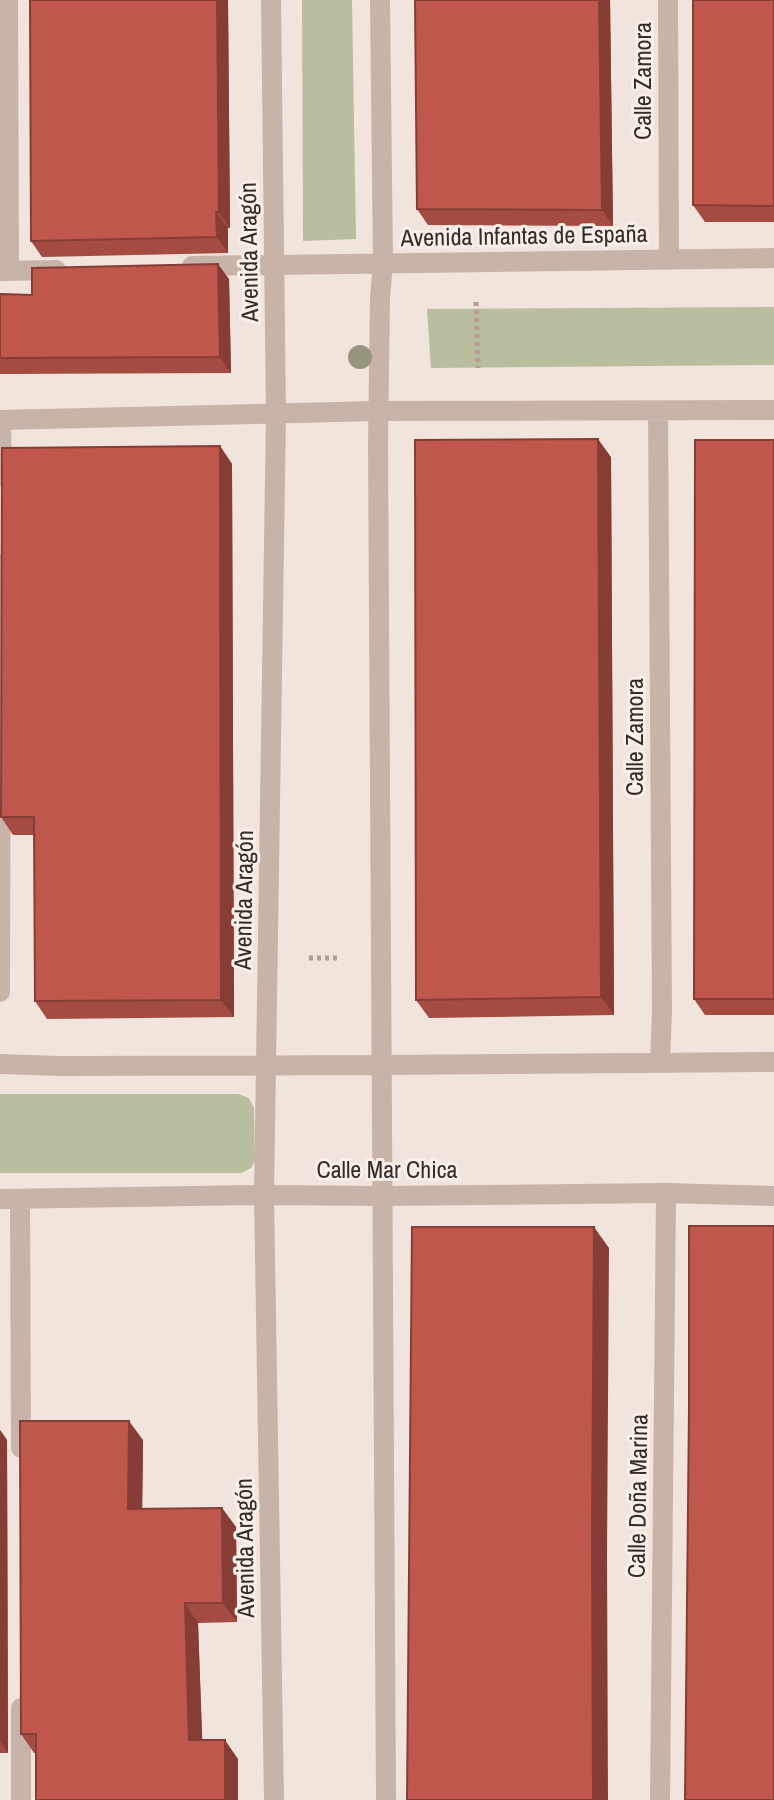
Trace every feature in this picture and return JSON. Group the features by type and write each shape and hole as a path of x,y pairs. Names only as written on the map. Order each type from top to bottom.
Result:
{"street":[{"path":"8,0 5,271 72,269"},
{"name":"Avenida Aragón","path":"271,0 276,414 264,1195 274,1800"},
{"path":"380,0 383,263 378,411 386,1800"},
{"name":"Calle Zamora","path":"668,0 669,258"},
{"name":"Avenida Infantas de España","path":"165,267 774,258"},
{"path":"2,493 1,420 378,411 774,410"},
{"name":"Calle Zamora","path":"658,411 660,1063"},
{"path":"0,992 1,540"},
{"path":"0,1064 774,1062"},
{"name":"Calle Mar Chica","path":"10,1199 666,1193 774,1196"},
{"name":"Calle Doña Marina","path":"660,1800 666,1193"},
{"path":"10,1199 21,1468"},
{"path":"21,1689 21,1800"}],"path":[{"path":"474,261 478,373"},
{"path":"268,958 381,958"}],"green space":[{"path":"302,0 352,0 356,239 303,241"},
{"path":"774,307 774,365 431,368 427,309"},
{"path":"0,1094 238,1094 249,1098 254,1108 255,1161 251,1168 241,1173 0,1173"}],"building":[{"path":"30,0 217,0 217,237 31,241"},
{"path":"415,0 599,0 602,210 417,209"},
{"path":"693,0 774,0 774,206 693,205"},
{"path":"218,264 220,357 0,358 0,294 32,295 32,268"},
{"path":"598,439 601,997 416,1000 415,440"},
{"path":"695,440 774,440 774,999 694,999"},
{"path":"220,446 221,1000 35,1001 34,817 1,817 2,448"},
{"path":"689,1226 774,1226 774,1800 685,1800"},
{"path":"412,1227 594,1227 593,1800 407,1800"},
{"path":"20,1421 129,1421 128,1509 222,1508 223,1603 185,1603 189,1740 225,1740 225,1800 36,1800 36,1734 21,1734"}]}
